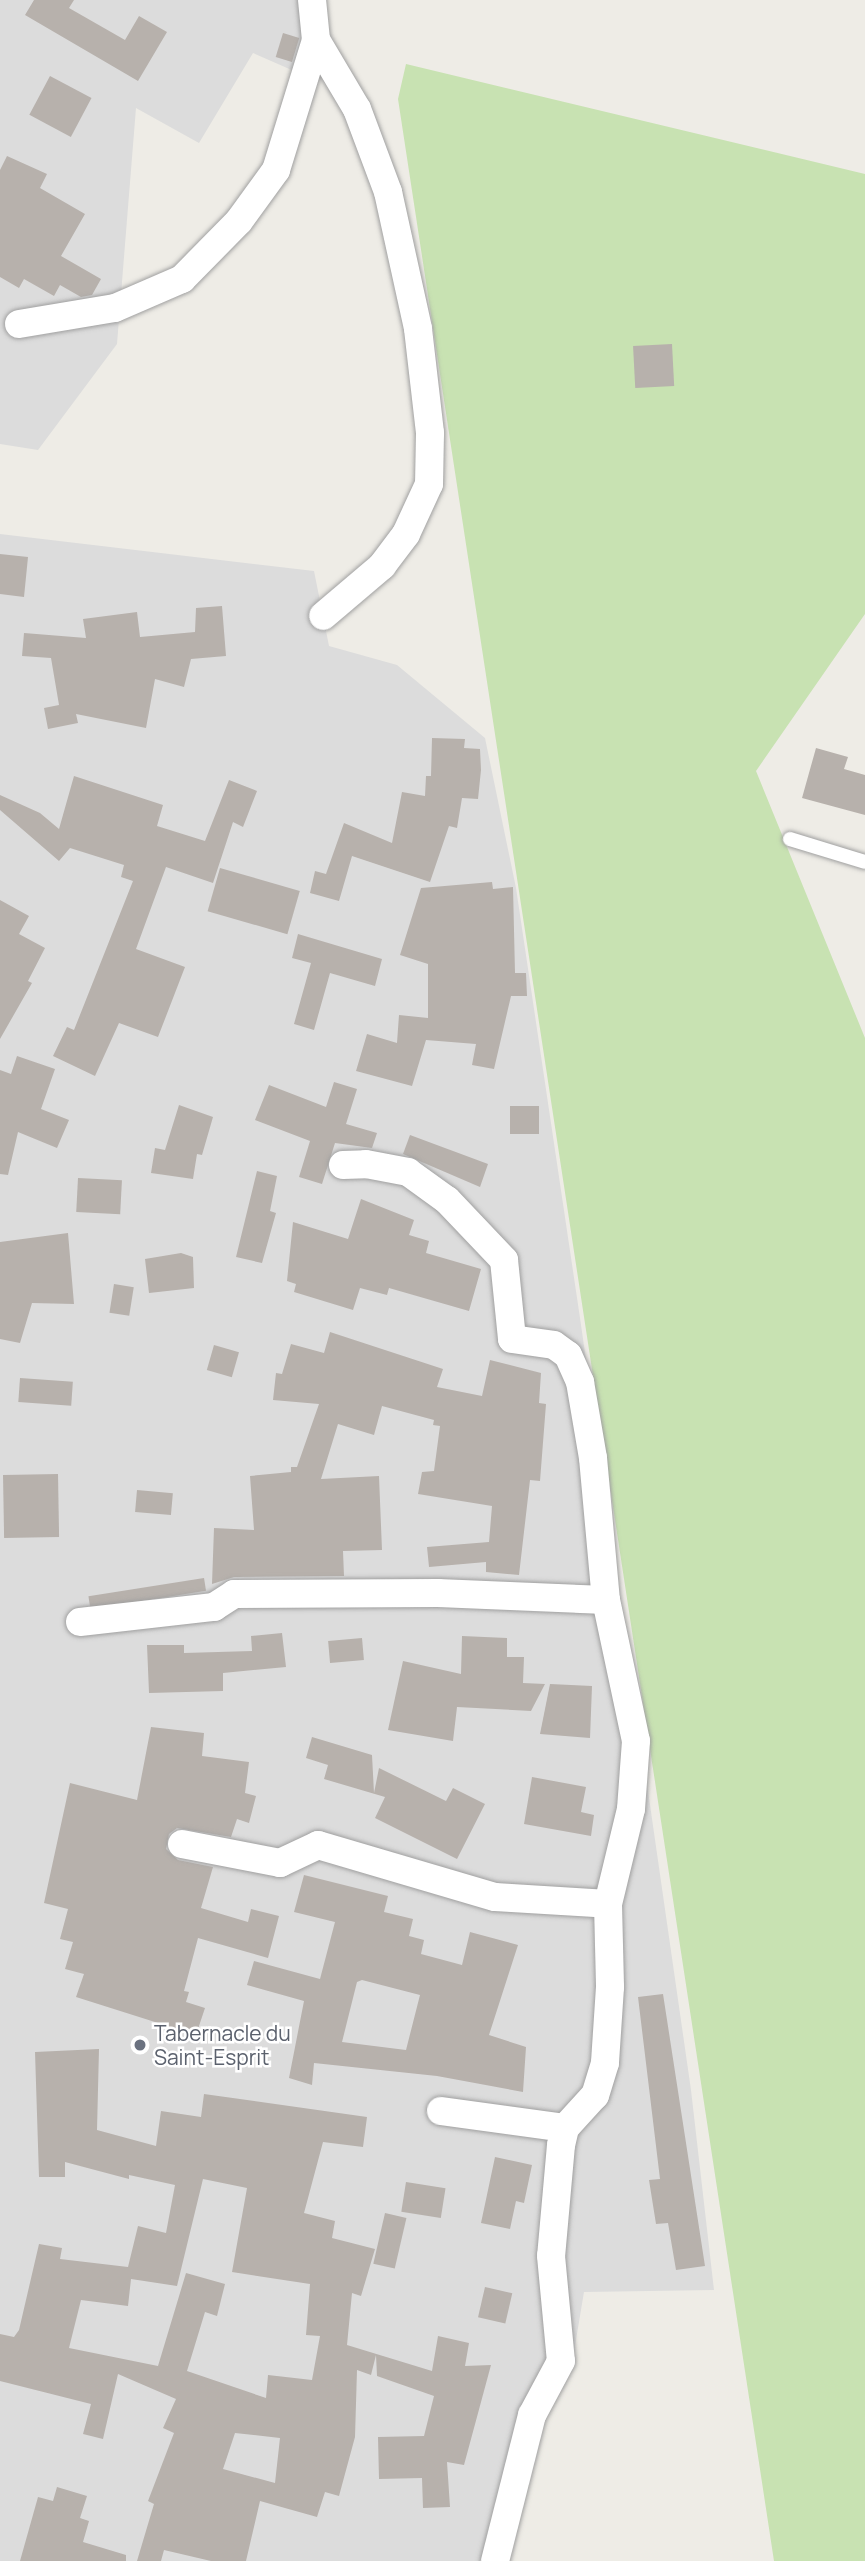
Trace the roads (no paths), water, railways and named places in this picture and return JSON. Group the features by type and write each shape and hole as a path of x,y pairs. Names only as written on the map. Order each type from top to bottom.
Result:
{"street":[{"path":"19,324 115,308 182,279 239,221 276,170 316,40 312,0"},
{"path":"316,40 357,109 388,192 418,329 430,433 429,484 406,534 382,566 323,615"},
{"path":"343,1165 366,1164 408,1172 446,1200 504,1260 510,1296 507,1330 512,1339 554,1345 568,1355 580,1382 593,1458 606,1600 636,1741 631,1809 608,1905 610,1987 605,2063 595,2095 565,2129 551,2256 561,2361 532,2415 495,2561"},
{"path":"80,1622 214,1607 234,1594 438,1593 606,1600"},
{"path":"182,1844 280,1863 318,1845 495,1896 608,1905"},
{"path":"440,2111 565,2129"}],"lane":[{"path":"790,839 865,862"}],"place":[{"name":"Tabernacle du Saint-Esprit","path":"140,2045"}]}
